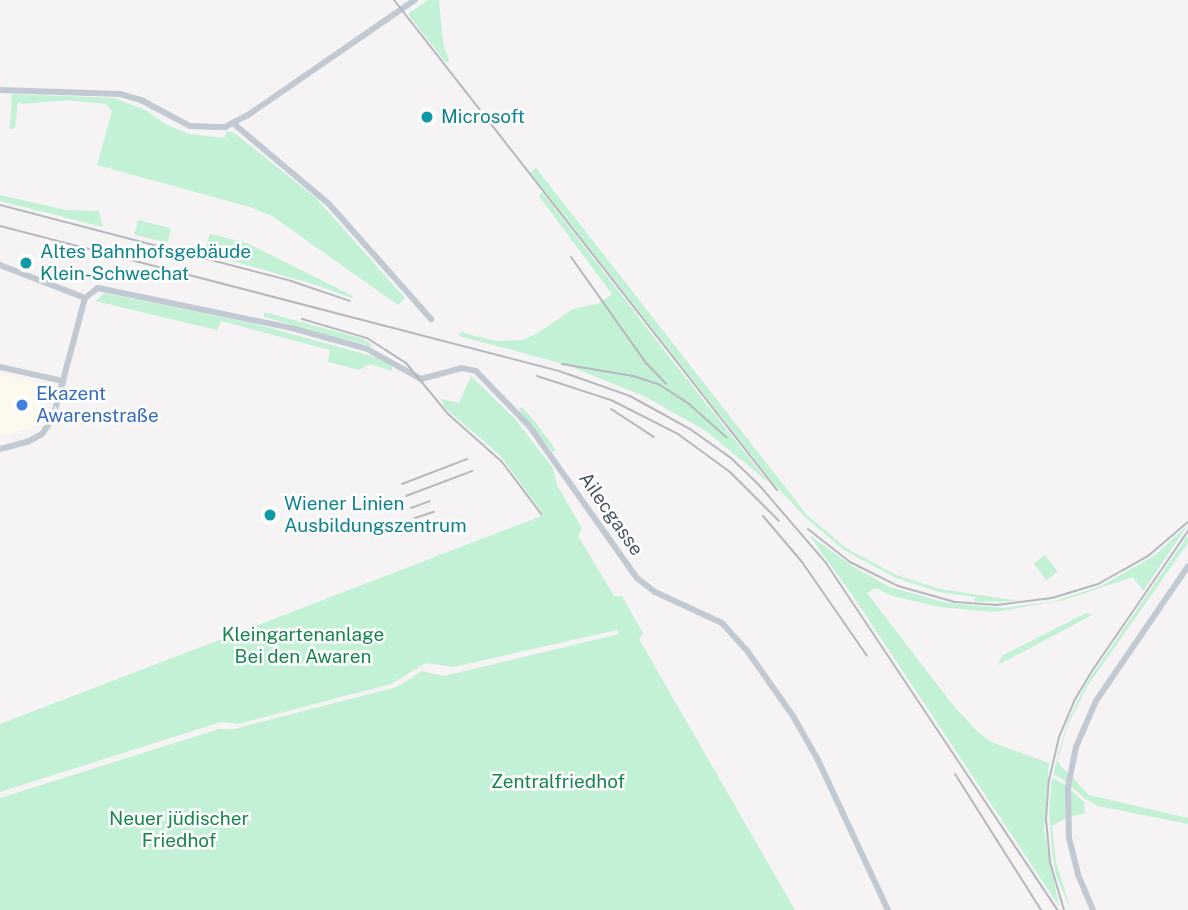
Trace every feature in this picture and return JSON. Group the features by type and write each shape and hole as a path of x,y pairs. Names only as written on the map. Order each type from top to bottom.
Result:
{"street":[{"path":"0,90 120,94 141,100 190,127 208,129 234,124 415,0"},
{"path":"234,124 329,204 431,319"},
{"path":"0,265 85,298 53,418 42,433 0,449"},
{"name":"Ailecgasse","path":"85,298 90,292 107,288 292,328 382,355 421,379 468,368 476,371 530,427 637,578 655,592 722,623 748,652 793,716 818,760 888,910"},
{"path":"0,367 63,381"},
{"path":"1093,910 1078,874 1069,838 1068,786 1076,747 1096,701 1188,566"}],"shaded area":[{"name":"Ekazent Awarenstraße","path":"0,374 50,385 38,426 0,436"}],"green space":[{"path":"428,0 439,0 443,43 449,60 446,63 408,14"},
{"path":"12,94 114,98 145,110 167,125 189,134 225,138 226,131 233,132 316,198 405,298 398,305 272,216 250,207 97,165 112,111 106,104 68,100 22,104 18,102 15,127 12,129 6,128 10,127"},
{"path":"536,168 807,515 846,548 896,575 940,589 1020,601 975,602 975,597 939,592 896,578 844,550 805,517 775,485 530,172"},
{"path":"542,192 769,483 706,431 646,397 564,364 459,336 461,332 495,341 522,340 536,334 573,309 600,303 612,294 539,196"},
{"path":"0,195 66,210 99,211 103,227 0,201"},
{"path":"138,220 171,228 167,243 134,235"},
{"path":"210,234 247,243 353,296 352,298 204,253"},
{"path":"105,293 255,324 372,356 392,365 392,371 370,364 359,370 328,362 330,350 221,321 217,330 95,301"},
{"path":"264,312 364,339 374,347 264,317"},
{"path":"471,376 515,419 552,467 558,487 582,528 578,536 614,596 622,596 643,633 639,639 795,910 0,910 0,798 219,729 234,729 397,687 422,671 444,676 619,634 617,630 453,667 426,663 391,684 238,724 221,722 0,792 0,724 544,515 500,455 445,408 441,399 459,403"},
{"path":"522,407 556,450 553,452 528,422 519,409"},
{"path":"1188,525 1143,591 1133,577 1064,600 994,612 940,607 892,596 876,588 867,593 952,704 976,730 991,742 1049,763 1044,830 1059,906 851,593 809,535 855,568 890,587 947,603 1003,608 1055,601 1101,586 1154,556"},
{"path":"1188,535 1188,543 1088,685 1068,724 1058,759 1059,764 1089,795 1188,818 1188,824 1098,806 1053,775 1067,723 1086,684"},
{"path":"1045,555 1058,572 1046,580 1034,563"},
{"path":"1086,613 1092,615 998,665 1002,656"},
{"path":"1052,778 1065,785 1084,802 1085,813 1066,818 1052,826 1056,862 1071,910 1056,875 1052,851 1049,810"}],"railway":[{"path":"394,0 777,490"},
{"path":"0,205 291,281 350,301"},
{"path":"0,226 559,371 630,396 690,429 731,458 759,485 826,563 1057,910"},
{"path":"571,257 646,363 666,384"},
{"path":"302,319 367,338 406,363 448,414 502,462 542,515"},
{"path":"562,364 633,376 660,385 689,404 726,437"},
{"path":"537,376 611,400 678,434 730,472 779,521"},
{"path":"611,409 654,437"},
{"path":"402,484 467,459"},
{"path":"406,496 472,471"},
{"path":"411,508 430,501"},
{"path":"415,518 434,512"},
{"path":"763,516 802,562 867,656"},
{"path":"808,529 850,562 898,586 955,602 997,605 1052,598 1098,584 1148,556 1188,522"},
{"path":"1064,910 1050,862 1046,819 1049,780 1059,737 1074,701 1092,671 1188,531"},
{"path":"955,774 1041,910"}],"place":[{"name":"Microsoft","path":"427,117"},
{"name":"Altes Bahnhofsgebäude Klein-Schwechat","path":"26,263"},
{"name":"Ekazent Awarenstraße","path":"22,405"},
{"name":"Wiener Linien Ausbildungszentrum","path":"270,515"}],"park label":[{"name":"Kleingartenanlage Bei den Awaren","path":"303,646"},
{"name":"Zentralfriedhof","path":"558,782"},
{"name":"Neuer jüdischer Friedhof","path":"179,830"}]}
